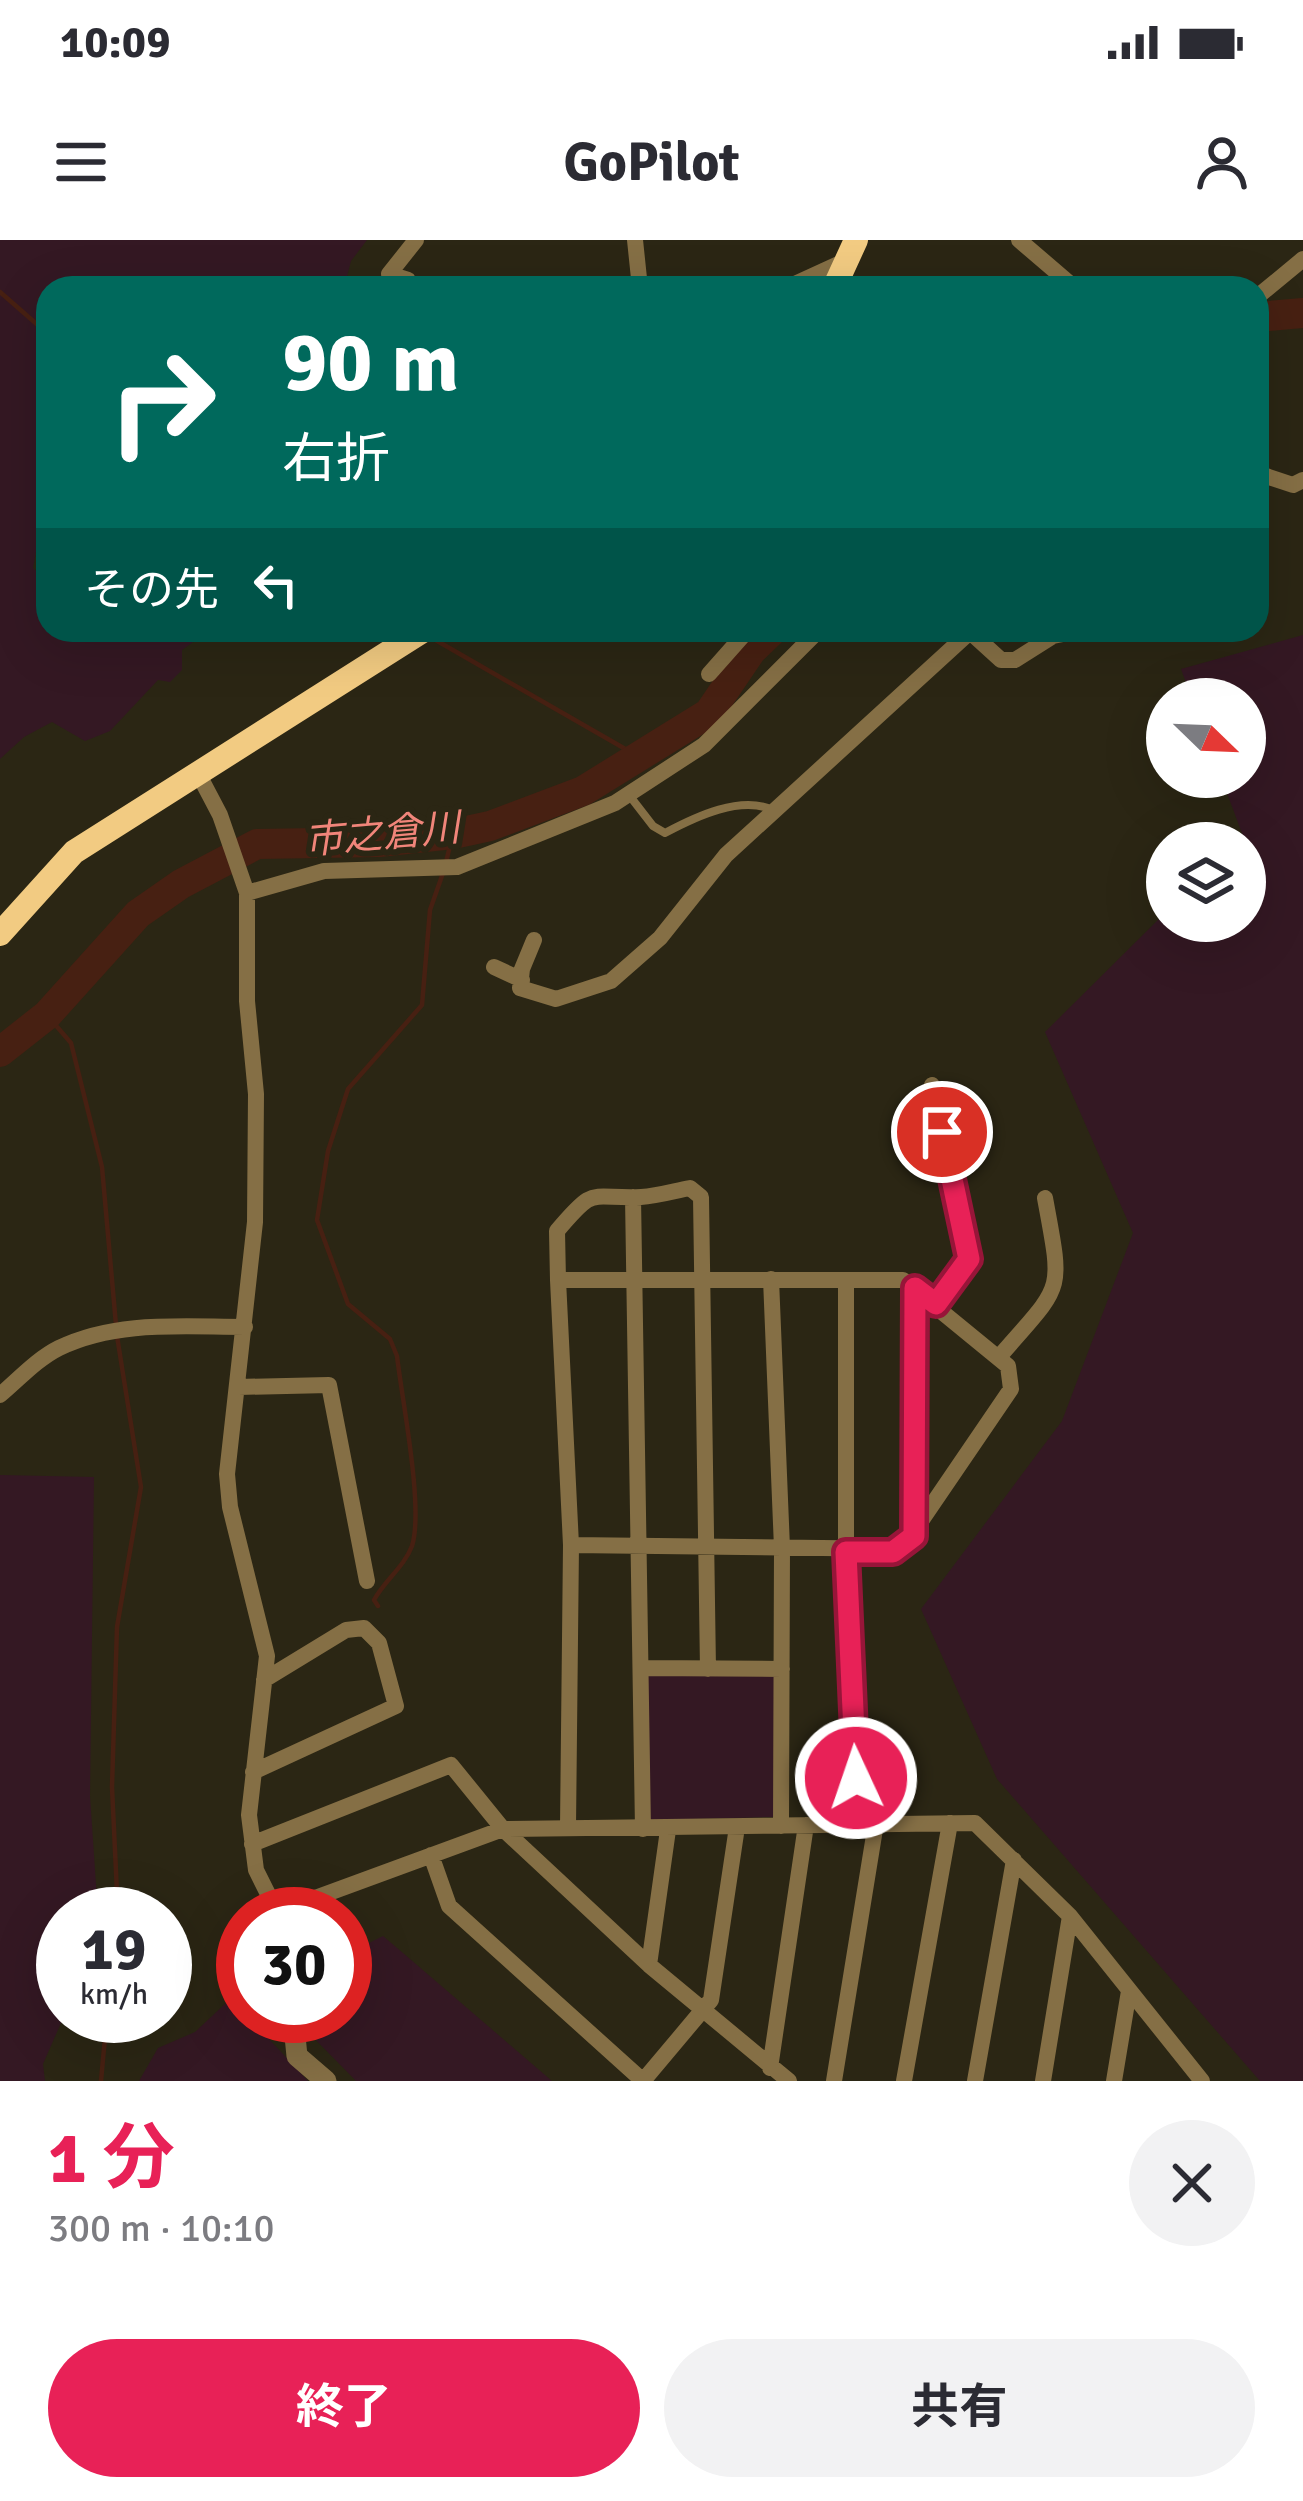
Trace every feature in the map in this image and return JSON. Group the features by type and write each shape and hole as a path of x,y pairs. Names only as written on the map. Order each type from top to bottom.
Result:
{"main road":[{"path":"0,934 74,852 405,642"}],"street":[{"path":"396,276 389,274 416,240"},
{"path":"635,240 639,276"},
{"path":"1030,244 1063,276"},
{"path":"807,276 850,251"},
{"path":"1269,287 1303,259"},
{"path":"1269,477 1293,485 1303,480"},
{"path":"710,674 738,642"},
{"path":"248,893 324,871 457,866 573,822 628,794 704,745 807,642"},
{"path":"534,940 520,988 533,996 556,999 610,981 660,938 717,864 958,642"},
{"path":"982,642 1001,660 1015,660 1043,642"},
{"path":"199,775 220,815 248,893 248,1000 256,1094 255,1222 226,1474 267,1656 253,1772 252,1844 264,1887"},
{"path":"494,967 522,980"},
{"path":"932,1084 969,1259 936,1304"},
{"path":"568,1828 571,1545 557,1231 581,1203 598,1193 633,1197 690,1188 701,1197 708,1669"},
{"path":"633,1197 643,1829"},
{"path":"999,1357 1052,1297 1060,1277 1045,1198"},
{"path":"771,1279 782,1548 781,1826"},
{"path":"559,1280 903,1280 1008,1366 1011,1389 914,1536 893,1552 571,1545"},
{"path":"834,2081 867,1823 846,1552 846,1280"},
{"path":"914,1536 915,1288"},
{"path":"0,1395 45,1357 105,1333 137,1327 245,1327"},
{"path":"239,1387 329,1385 368,1581"},
{"path":"253,1772 397,1706 379,1643 364,1628 346,1630 264,1680"},
{"path":"641,1669 782,1669"},
{"path":"252,1844 451,1766 503,1828 649,1966 789,2081"},
{"path":"904,2081 950,1823"},
{"path":"346,1887 503,1828 668,1830 975,1823 1070,1916 1186,2073 1202,2081"},
{"path":"770,2068 806,1825"},
{"path":"431,1855 449,1906 643,2081 711,2000 737,1827"},
{"path":"649,1966 668,1830"},
{"path":"975,2081 1014,1860"},
{"path":"1043,2081 1070,1916"},
{"path":"1114,2081 1129,1991"},
{"path":"296,2043 297,2056 326,2081"}],"lane":[{"path":"628,794 653,826 665,833 710,809 762,804 775,811"}],"shaded area":[{"path":"0,240 367,240 351,261 347,276 36,276 36,642 193,642 182,650 182,670 170,682 158,680 110,731 85,741 52,722 24,737 0,759"},
{"path":"1303,635 1303,2081 1260,2081 997,1779 921,1609 1062,1421 1133,1233 1045,1032 1146,932 1146,942 1266,942 1266,822 1238,822 1229,798 1266,798 1266,678 1184,678 1181,669"},
{"path":"0,1475 94,1477 90,1796 96,1887 36,1887 36,2043 52,2043 43,2064 45,2081 0,2081"},
{"path":"782,1674 778,1817 649,1820 643,1675"},
{"path":"383,1936 552,2081 356,2081 319,2043 372,2043 372,1942"},
{"path":"216,2012 216,2043 273,2043 308,2081 139,2081 158,2048 192,2043 195,2032"}],"waterway":[{"path":"0,292 36,324"},
{"name":"市之倉川","path":"1269,316 1303,313"},
{"path":"439,642 641,758"},
{"name":"市之倉川","path":"0,1052 47,1015 138,914 181,884 257,844 379,842 453,834 490,826 583,791 709,713 760,642"},
{"path":"446,862 453,834"},
{"path":"378,1606 374,1600 408,1554 415,1529 414,1481 397,1356 390,1339 348,1304 317,1220 328,1151 348,1089 422,1005 430,910 443,873"},
{"path":"47,1015 71,1043 102,1167 116,1325"},
{"path":"117,1336 141,1487 117,1627 112,1787 117,1887"},
{"path":"101,2081 105,2043"}],"route":[{"path":"856,1778 846,1552 902,1550 914,1536 915,1288 936,1304 969,1259 942,1132"}]}
